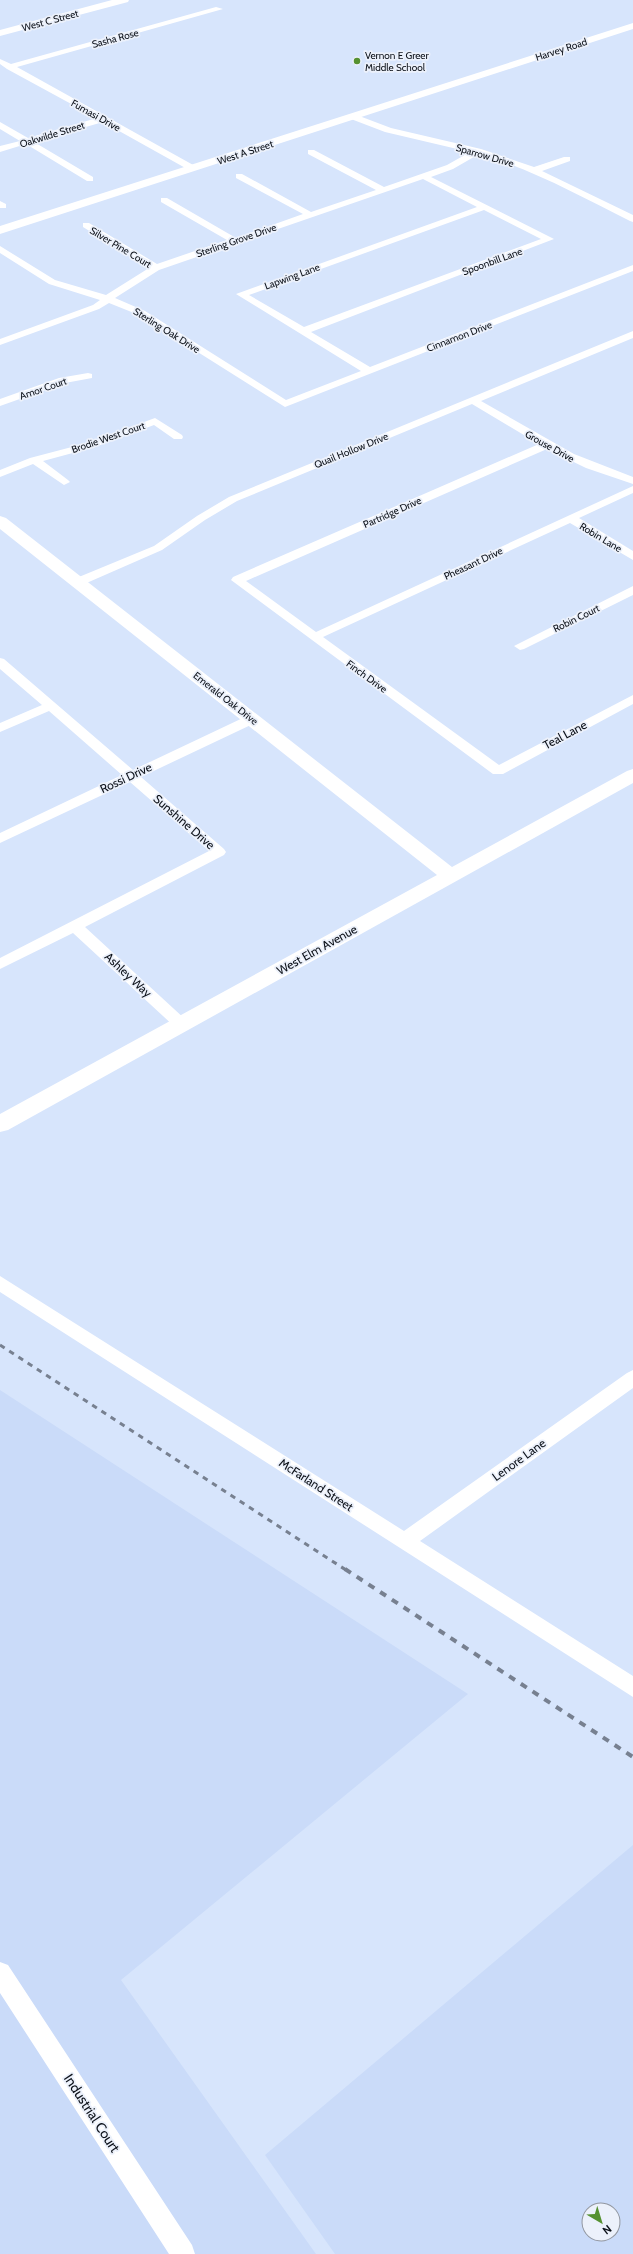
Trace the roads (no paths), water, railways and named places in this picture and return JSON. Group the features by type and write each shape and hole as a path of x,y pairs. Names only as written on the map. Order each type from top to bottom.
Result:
{"street":[{"name":"West C Street","path":"0,33 124,0"},
{"name":"Sasha Rose","path":"10,67 219,9 208,3"},
{"name":"Harvey Road","path":"489,72 633,26"},
{"name":"Fumasi Drive","path":"0,61 192,168"},
{"name":"West A Street","path":"0,230 354,117 489,72"},
{"name":"Sparrow Drive","path":"354,117 397,134 478,151 532,171 633,219"},
{"name":"Oakwilde Street","path":"0,149 103,119"},
{"path":"0,125 90,179"},
{"name":"Sterling Grove Drive","path":"2,339 82,313 108,300 130,282 156,268 454,165 478,151"},
{"path":"311,152 384,190"},
{"path":"532,171 567,159"},
{"path":"239,176 311,215"},
{"name":"Spoonbill Lane","path":"303,331 549,240 423,176"},
{"path":"164,200 235,240"},
{"name":"Lapwing Lane","path":"369,371 241,294 485,207"},
{"name":"Silver Pine Court","path":"86,225 156,268"},
{"name":"Sterling Oak Drive","path":"0,249 52,282 108,300 142,313 285,404"},
{"name":"Cinnamon Drive","path":"285,404 633,268"},
{"name":"Quail Hollow Drive","path":"78,582 158,548 201,518 233,499 633,334"},
{"name":"Amor Court","path":"0,404 63,380 88,376"},
{"name":"Grouse Drive","path":"472,400 581,462 633,481"},
{"name":"Brodie West Court","path":"0,474 34,460 91,445 155,421 178,437"},
{"name":"Partridge Drive","path":"237,580 547,444"},
{"path":"34,460 64,482"},
{"name":"Pheasant Drive","path":"314,637 633,489"},
{"name":"Robin Lane","path":"570,518 633,556"},
{"name":"Emerald Oak Drive","path":"0,521 451,876"},
{"name":"Finch Drive","path":"237,580 498,771"},
{"name":"Robin Court","path":"520,646 633,590"},
{"name":"Sunshine Drive","path":"0,662 219,852 0,964"},
{"name":"Teal Lane","path":"498,771 633,699"},
{"path":"0,728 50,706"},
{"name":"Rossi Drive","path":"0,838 252,719"},
{"name":"West Elm Avenue","path":"0,1124 633,775"},
{"name":"Ashley Way","path":"75,926 180,1024"},
{"name":"McFarland Street","path":"0,1283 633,1687"},
{"name":"Lenore Lane","path":"405,1541 633,1378"},
{"name":"Industrial Court","path":"0,1973 183,2254"}],"railway":[{"path":"0,1345 346,1570"},
{"path":"345,1569 633,1757"}],"place":[{"name":"Vernon E Greer Middle School","path":"357,61"}]}
